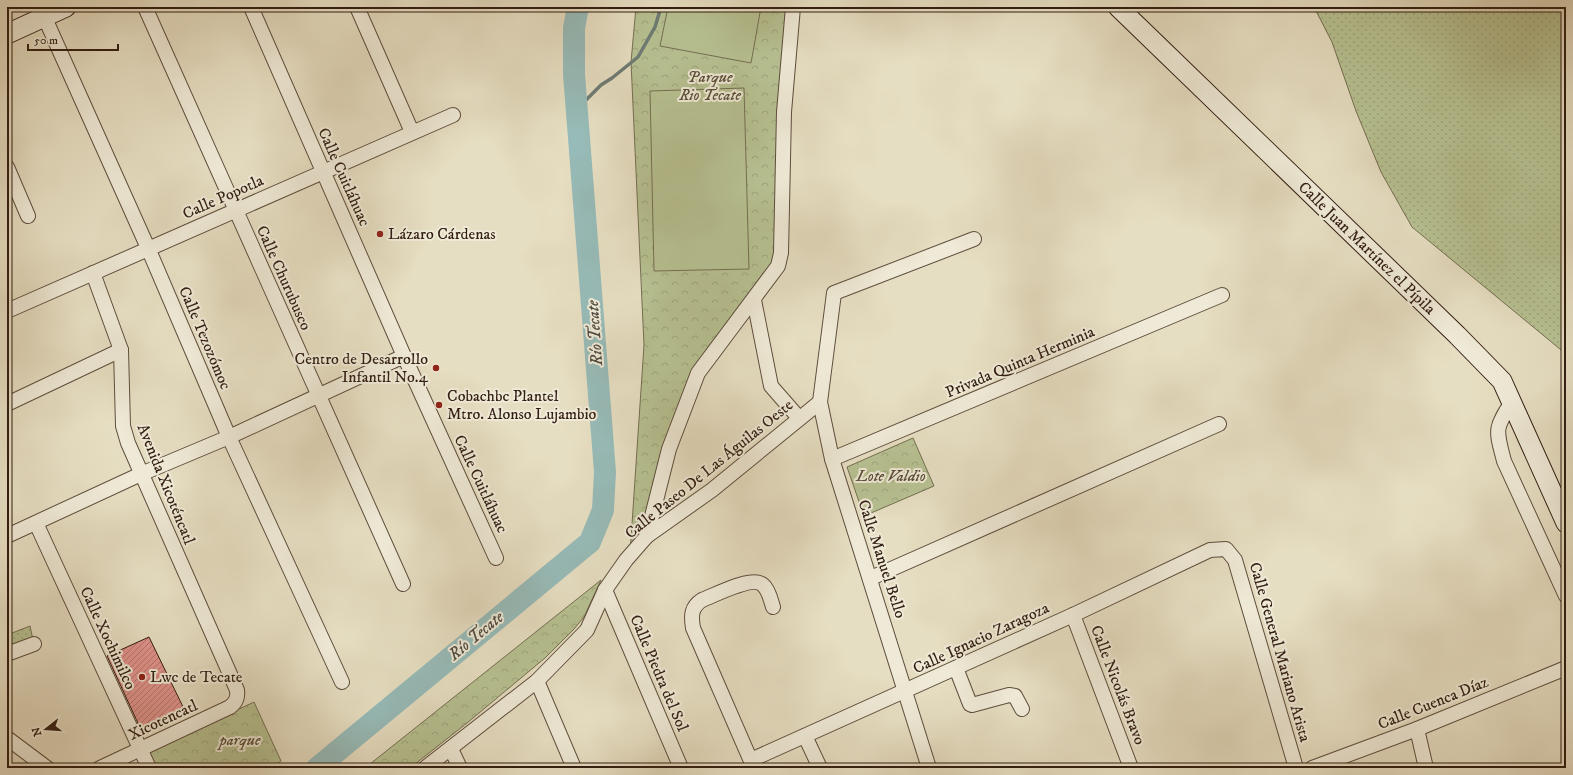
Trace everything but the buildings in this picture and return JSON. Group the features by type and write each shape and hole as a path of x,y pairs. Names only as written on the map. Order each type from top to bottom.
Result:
{"main road":[{"path":"7,34 42,12 66,7"},
{"name":"Calle Juan Martínez el Pípila","path":"1118,7 1502,381 1566,523"}],"street":[{"name":"Calle Churubusco","path":"145,7 317,395 403,584"},
{"name":"Calle Cuitláhuac","path":"251,7 404,356 496,558"},
{"path":"356,7 412,132"},
{"path":"647,536 669,449 698,373 778,266 781,253 784,112 793,7"},
{"name":"Calle Tezozómoc","path":"42,12 148,248 229,437 342,682"},
{"name":"Calle Popotla","path":"7,311 453,115"},
{"path":"7,167 28,216"},
{"name":"Calle Manuel Bello","path":"929,768 871,578 832,459 820,402 834,293 974,239"},
{"name":"Avenida Xicoténcatl","path":"93,273 121,350 123,426 128,442 237,690 237,700"},
{"name":"Privada Quinta Herminia","path":"832,459 1222,296"},
{"path":"754,300 771,386 799,418"},
{"path":"7,404 121,350"},
{"path":"7,536 141,474 229,437 404,356"},
{"name":"Calle Paseo De Las Águilas Oeste","path":"425,768 452,749 537,681 587,630 605,590 626,560 647,536 712,490 820,402"},
{"path":"1512,402 1499,422 1498,438 1504,461 1566,596"},
{"path":"871,578 1219,424"},
{"name":"Calle Xochimilco","path":"36,523 149,768"},
{"name":"Calle Ignacio Zaragoza","path":"752,764 805,736 1073,615 1210,550 1226,549"},
{"name":"Calle General Mariano Arista","path":"1226,549 1235,560 1296,768"},
{"path":"752,764 693,628 691,617 696,604 702,600 751,581 762,584 766,588 773,607"},
{"name":"Calle Piedra del Sol","path":"605,590 681,768"},
{"name":"Calle Nicolás Bravo","path":"1073,615 1131,768"},
{"path":"7,654 34,644"},
{"path":"956,668 970,704 972,705 1009,695 1015,696 1022,709"},
{"name":"Calle Cuenca Díaz","path":"1312,768 1416,729 1566,668"},
{"path":"537,681 574,768"},
{"name":"Xicotencatl","path":"100,768 230,708 237,700"},
{"path":"1416,729 1426,768"},
{"path":"805,736 820,768"},
{"path":"7,738 48,768"},
{"path":"452,749 460,768"}],"green space":[{"name":"Parque Rio Tecate","path":"636,7 795,7 774,271 711,349 651,514 630,554 644,345 631,62"},
{"path":"668,7 761,7 751,63 660,46"},
{"path":"1314,7 1566,7 1566,354 1412,227 1381,172 1356,111 1332,42"},
{"path":"744,88 749,269 654,271 650,91"},
{"name":"Lote Valdio","path":"913,438 934,486 864,516 847,467"},
{"path":"601,580 584,617 574,629 545,658 467,723 410,768 365,768"},
{"path":"30,626 33,640 7,651 7,635"},
{"name":"parque","path":"254,702 281,761 272,768 155,768 148,752"}],"waterway":[{"name":"Río Tecate","path":"317,768 590,542 603,510 605,472 574,74 574,28 578,7"},
{"path":"578,113 584,102 601,85 638,57 655,27 661,7"}],"place":[{"name":"Lázaro Cárdenas","path":"380,234"},
{"name":"Centro de Desarrollo Infantil No.4","path":"436,368"},
{"name":"Cobachbc Plantel Mtro. Alonso Lujambio","path":"439,405"},
{"name":"Lwc de Tecate","path":"142,677"}]}
